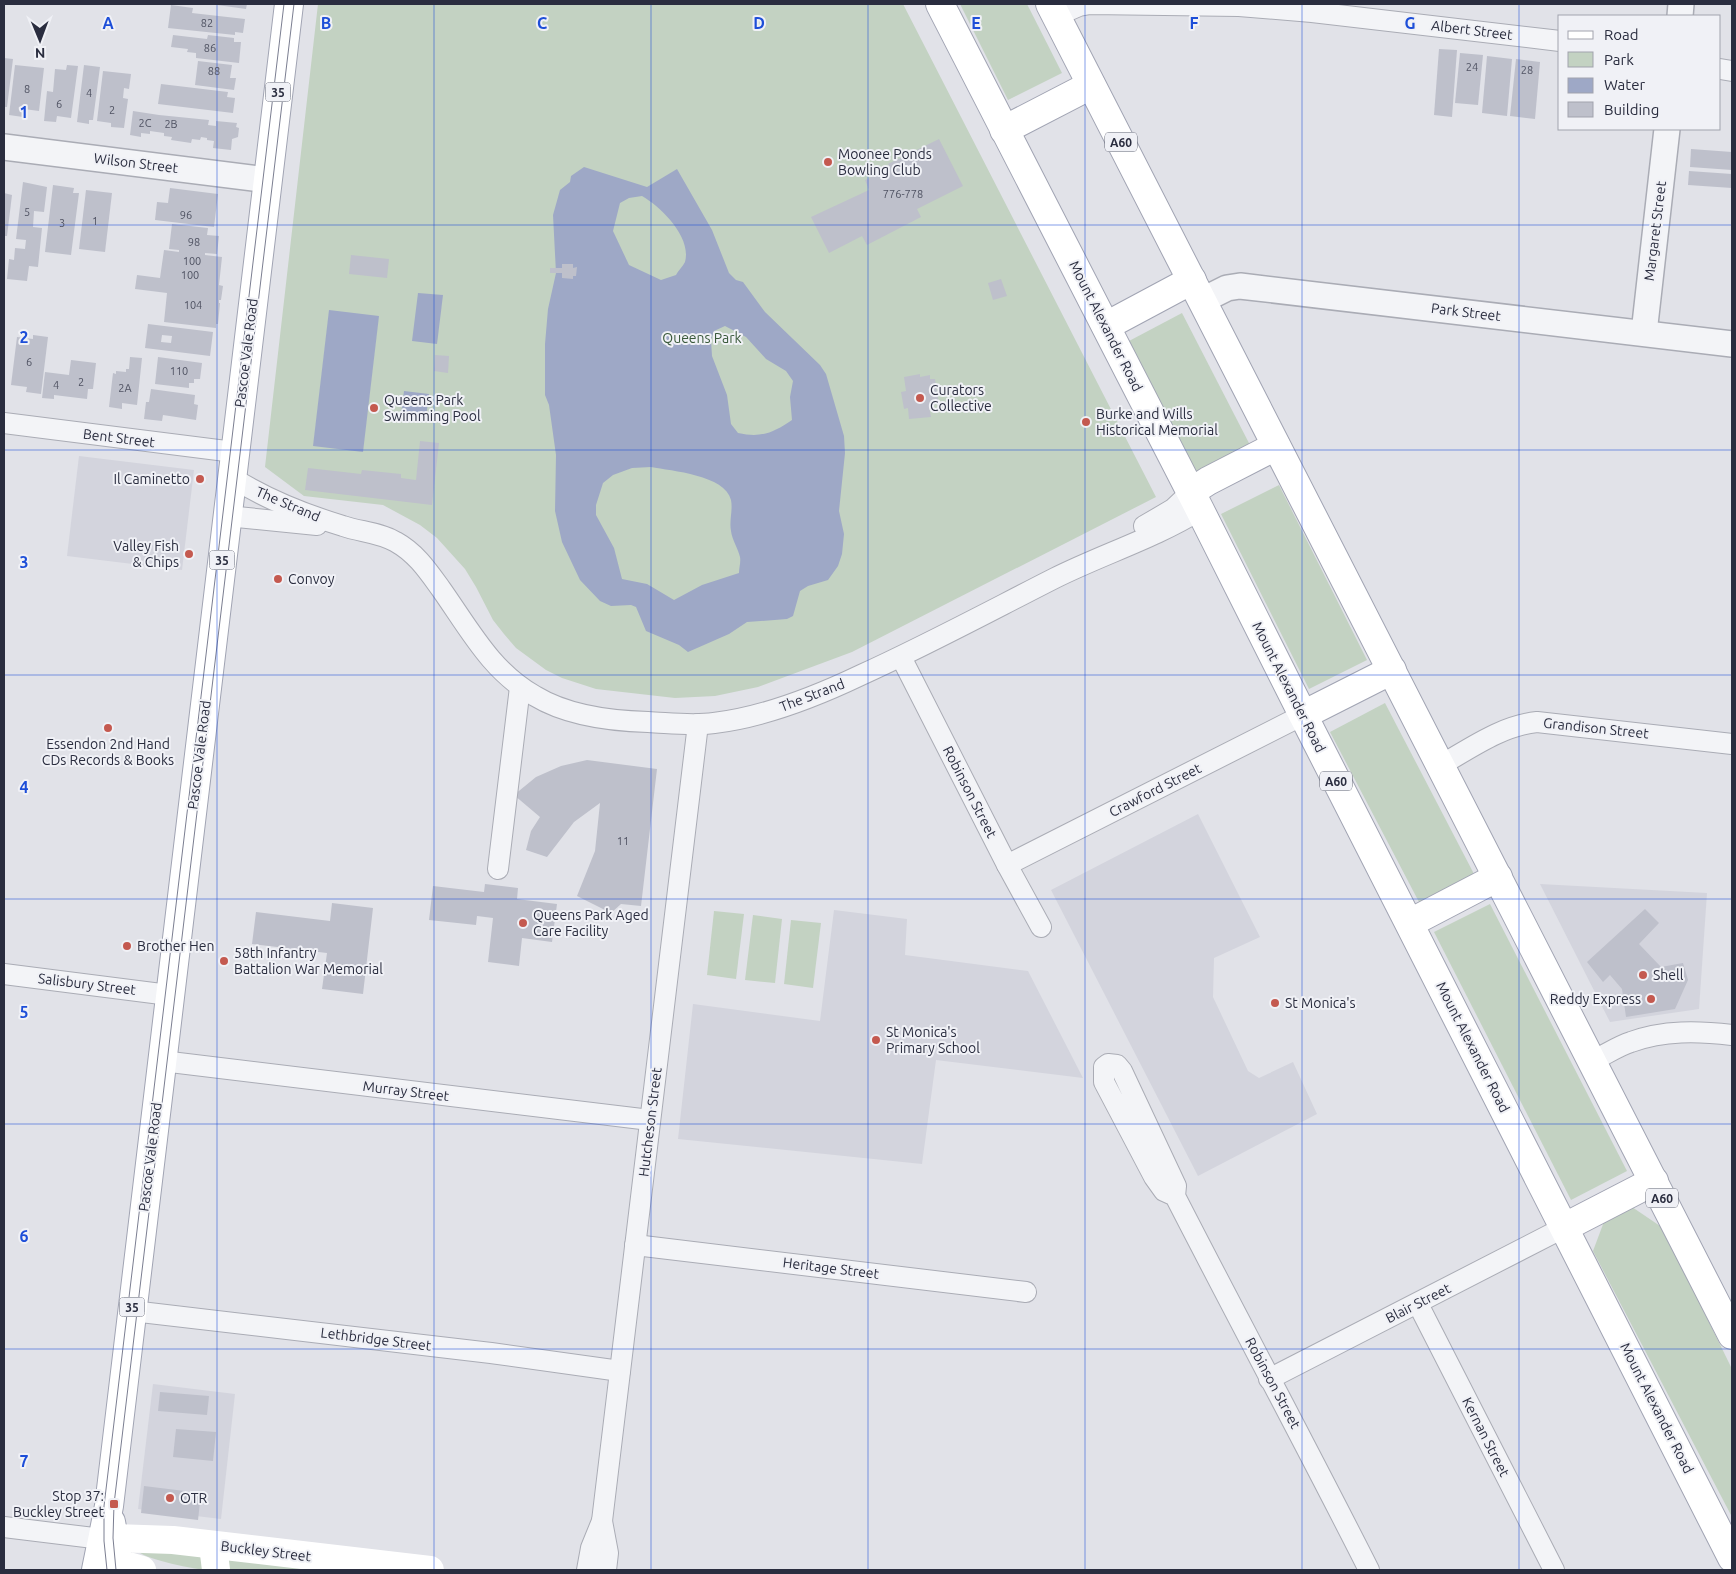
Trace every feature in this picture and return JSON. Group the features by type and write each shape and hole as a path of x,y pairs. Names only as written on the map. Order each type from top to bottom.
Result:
{"main road":[{"name":"Pascoe Vale Road","path":"115,1559 109,1506 289,4"},
{"name":"Mount Alexander Road","path":"940,4 1106,326 1732,1558"},
{"name":"A60","path":"1053,10 1732,1335"},
{"path":"1004,130 1092,85"},
{"path":"1106,326 1198,290"},
{"path":"1195,501 1208,480 1280,453"},
{"path":"1303,715 1392,670"},
{"path":"1410,923 1498,877"},
{"path":"1565,1227 1654,1181"},
{"name":"Buckley Street","path":"115,1559 172,1540 214,1558 424,1570"}],"street":[{"name":"Albert Street","path":"1053,10 1090,4 1240,6 1312,12 1558,41"},
{"name":"Margaret Street","path":"1644,333 1667,130"},
{"name":"Wilson Street","path":"4,146 268,180"},
{"name":"Park Street","path":"1198,290 1240,286 1732,344"},
{"name":"Bent Street","path":"4,424 233,464"},
{"name":"The Strand","path":"233,464 276,502 347,527 378,534 395,541 414,554 428,570 483,650 498,668 520,687 550,704 572,712 627,721 698,724 757,715 842,684 901,657 1085,563 1174,525 1195,501"},
{"name":"The Strand","path":"227,516 347,527"},
{"name":"Robinson Street","path":"901,657 1007,865 1041,927"},
{"path":"498,869 520,687"},
{"name":"Crawford Street","path":"1007,865 1303,715"},
{"name":"Grandison Street","path":"1441,766 1504,730 1521,724 1537,722 1732,744"},
{"name":"Hutcheson Street","path":"587,1570 591,1548 602,1521 698,724"},
{"name":"Salisbury Street","path":"4,974 169,995"},
{"path":"1592,1061 1629,1042 1647,1037 1700,1032 1732,1035"},
{"name":"Murray Street","path":"162,1061 650,1120"},
{"name":"Robinson Street","path":"1175,1196 1164,1191 1154,1177 1104,1082 1104,1067 1108,1064 1117,1065 1122,1071 1176,1186 1175,1196 1369,1570"},
{"name":"Blair Street","path":"1269,1379 1565,1227"},
{"name":"Heritage Street","path":"635,1245 1026,1292"},
{"name":"Kernan Street","path":"1418,1304 1554,1570"},
{"name":"Lethbridge Street","path":"132,1311 491,1353 620,1371"},
{"name":"Hutcheson Street","path":"602,1521 608,1558 606,1570"},
{"name":"Buckley Street","path":"4,1527 115,1559"}],"shaded area":[{"path":"79,456 194,470 182,570 67,556"},
{"path":"1198,814 1260,937 1214,958 1213,997 1248,1071 1259,1078 1293,1062 1317,1114 1198,1176 1051,890"},
{"name":"Shell","path":"1540,884 1707,893 1699,1009 1610,1022"},
{"name":"St Monica's Primary School","path":"834,910 907,919 905,955 1028,971 1083,1078 936,1060 922,1164 678,1139 693,1004 820,1021"},
{"path":"153,1384 235,1394 221,1519 138,1509"}],"green space":[{"name":"Queens Park","path":"318,4 903,4 1156,497 852,652 758,687 715,696 675,698 596,689 562,678 546,670 516,648 493,620 465,569 437,538 420,525 383,505 304,496 265,467"},
{"path":"960,4 1027,4 1062,73 1008,100"},
{"path":"1182,313 1251,447 1198,475 1129,341"},
{"path":"1279,485 1367,660 1309,689 1221,514"},
{"path":"1385,703 1474,874 1419,902 1330,732"},
{"path":"1490,904 1627,1171 1571,1200 1434,932"},
{"path":"714,911 744,914 736,979 707,975"},
{"path":"753,915 782,919 775,983 745,980"},
{"path":"791,920 821,923 813,988 784,984"},
{"path":"1632,1207 1663,1228 1732,1369 1732,1517 1593,1251 1605,1219"},
{"path":"139,1552 202,1552 208,1570 161,1561"},
{"path":"225,1559 347,1570 223,1570"}],"water":[{"path":"584,167 647,187 677,169 712,230 729,273 736,280 743,282 765,312 820,365 826,374 844,436 845,453 839,511 844,534 842,554 838,566 828,580 808,586 800,591 793,616 787,619 747,622 729,634 688,652 679,645 646,631 636,607 631,605 611,606 600,601 580,580 562,542 555,511 556,455 549,405 545,395 545,344 548,309 556,273 553,215 560,190 570,182 571,176","holes":["642,196 666,215 684,243 686,252 684,264 676,275 661,280 629,265 613,231 620,203 629,198","725,326 746,337 766,359 786,371 793,381 790,397 792,420 773,431 760,435 738,433 731,424 727,395 712,356 711,340 714,331","651,467 697,476 719,485 727,492 731,500 730,523 732,534 740,557 739,573 702,585 674,600 647,584 622,579 614,548 596,515 596,505 603,483 613,475 632,468"]},
{"path":"418,293 443,295 437,344 412,341"},
{"path":"329,310 379,316 363,452 313,446"},
{"path":"404,391 429,394 426,418 401,415"}],"building":[{"path":"210,4 247,4 246,9"},
{"path":"171,5 193,8 192,13 245,19 243,33 235,32 235,35 168,28"},
{"path":"173,35 207,39 208,35 234,38 234,42 241,42 239,63 196,58 196,53 187,52 188,49 171,47"},
{"path":"1439,49 1457,50 1452,117 1434,115"},
{"path":"1460,53 1483,55 1478,105 1455,103"},
{"path":"1487,56 1512,59 1507,116 1482,113"},
{"path":"4,58 13,59 7,107 4,107"},
{"path":"1516,59 1540,62 1535,119 1510,116"},
{"path":"198,61 232,65 230,78 236,78 234,90 195,85"},
{"path":"15,65 44,68 39,111 24,109 23,117 9,115"},
{"path":"67,65 78,66 71,118 57,116 56,122 44,121 47,91 53,92 55,69 66,70"},
{"path":"84,65 100,67 93,120 89,120 89,124 77,122"},
{"path":"103,71 131,74 129,89 124,88 123,98 128,99 124,128 111,127 111,123 97,121"},
{"path":"161,84 228,92 227,97 235,98 233,113 158,104"},
{"path":"133,111 209,120 208,125 216,126 216,121 237,123 236,127 239,128 238,137 232,139 231,150 213,148 214,141 201,137 200,140 192,139 191,143 171,140 172,137 164,136 164,133 150,131 150,134 141,133 141,137 130,135"},
{"path":"939,139 963,186 917,209 921,217 867,245 862,236 829,253 811,217 869,190 865,180 890,168 888,164"},
{"path":"1691,149 1732,152 1732,170 1690,167"},
{"path":"1689,171 1732,174 1732,188 1688,185"},
{"path":"23,182 47,187 44,212 34,211 33,227 42,228 38,267 29,266 27,281 7,279 9,259 14,260 15,248 25,249 26,240 16,239"},
{"path":"53,185 74,188 73,193 79,193 71,255 45,252"},
{"path":"170,188 218,194 214,227 155,220 157,202 168,203"},
{"path":"86,190 112,193 105,252 79,249"},
{"path":"4,193 12,195 7,236 4,236"},
{"path":"172,224 208,228 207,235 219,236 217,254 205,253 205,255 222,257 219,285 223,286 221,300 219,300 218,324 216,324 216,328 164,322 167,293 135,289 137,275 160,278 164,250 179,252 179,250 169,249"},
{"path":"351,255 389,259 387,278 349,274"},
{"path":"562,264 573,264 573,268 577,267 576,276 573,276 573,279 562,278 562,273 550,273 550,268 562,268"},
{"path":"1001,279 1007,296 993,300 988,283"},
{"path":"148,324 213,332 210,356 145,348","holes":["162,335 172,336 171,343 161,342"]},
{"path":"33,335 48,337 41,394 26,392 27,387 11,385 17,337 33,339"},
{"path":"435,355 449,356 448,373 434,371"},
{"path":"130,357 142,358 137,405 122,403 122,409 109,407 113,373 116,374 116,371 126,372 126,369 129,369"},
{"path":"158,357 202,363 200,379 194,379 194,383 189,383 189,388 155,384"},
{"path":"71,360 96,363 93,389 88,389 87,399 54,395 54,399 42,398 45,372 69,375"},
{"name":"Curators Collective","path":"920,374 920,377 930,375 930,379 935,379 939,404 929,405 931,417 909,419 908,408 904,409 901,392 906,391 904,377"},
{"path":"151,389 195,395 194,404 198,405 196,420 163,415 162,421 144,419 146,402 149,402"},
{"path":"420,441 439,443 432,505 305,490 308,468 361,474 362,470 401,474 401,478 416,480"},
{"path":"587,760 657,769 641,906 621,904 611,913 577,896 595,851 600,803 574,822 547,857 526,850 531,831 540,817 514,795 536,777 561,766"},
{"name":"Queens Park Aged Care Facility","path":"485,884 518,888 517,899 557,904 552,942 522,938 519,966 488,962 493,918 477,916 476,925 429,920 433,886 484,892"},
{"path":"332,903 373,908 363,994 322,989 327,953 252,944 256,912 330,921"},
{"path":"1645,909 1659,923 1639,944 1661,967 1683,963 1688,980 1675,1009 1626,1017 1622,989 1610,975 1603,982 1587,962"},
{"path":"160,1392 209,1396 207,1415 158,1411"},
{"path":"176,1429 216,1432 213,1461 173,1457"},
{"path":"144,1486 201,1493 198,1520 141,1513"}],"tram line":[{"path":"107,1570 104,1541 104,1506 284,4"},
{"path":"116,1570 113,1538 114,1504 294,4"}],"place":[{"name":"Moonee Ponds Bowling Club","path":"828,162"},
{"name":"Curators Collective","path":"920,398"},
{"name":"Queens Park Swimming Pool","path":"374,408"},
{"name":"Burke and Wills Historical Memorial","path":"1086,422"},
{"name":"Il Caminetto","path":"200,479"},
{"name":"Valley Fish & Chips","path":"189,554"},
{"name":"Convoy","path":"278,579"},
{"name":"Essendon 2nd Hand CDs Records & Books","path":"108,728"},
{"name":"Queens Park Aged Care Facility","path":"523,923"},
{"name":"Brother Hen","path":"127,946"},
{"name":"58th Infantry Battalion War Memorial","path":"224,961"},
{"name":"Shell","path":"1643,975"},
{"name":"Reddy Express","path":"1651,999"},
{"name":"St Monica's","path":"1275,1003"},
{"name":"St Monica's Primary School","path":"876,1040"},
{"name":"OTR","path":"170,1498"},
{"name":"Stop 37: Buckley Street","path":"114,1504"}]}
